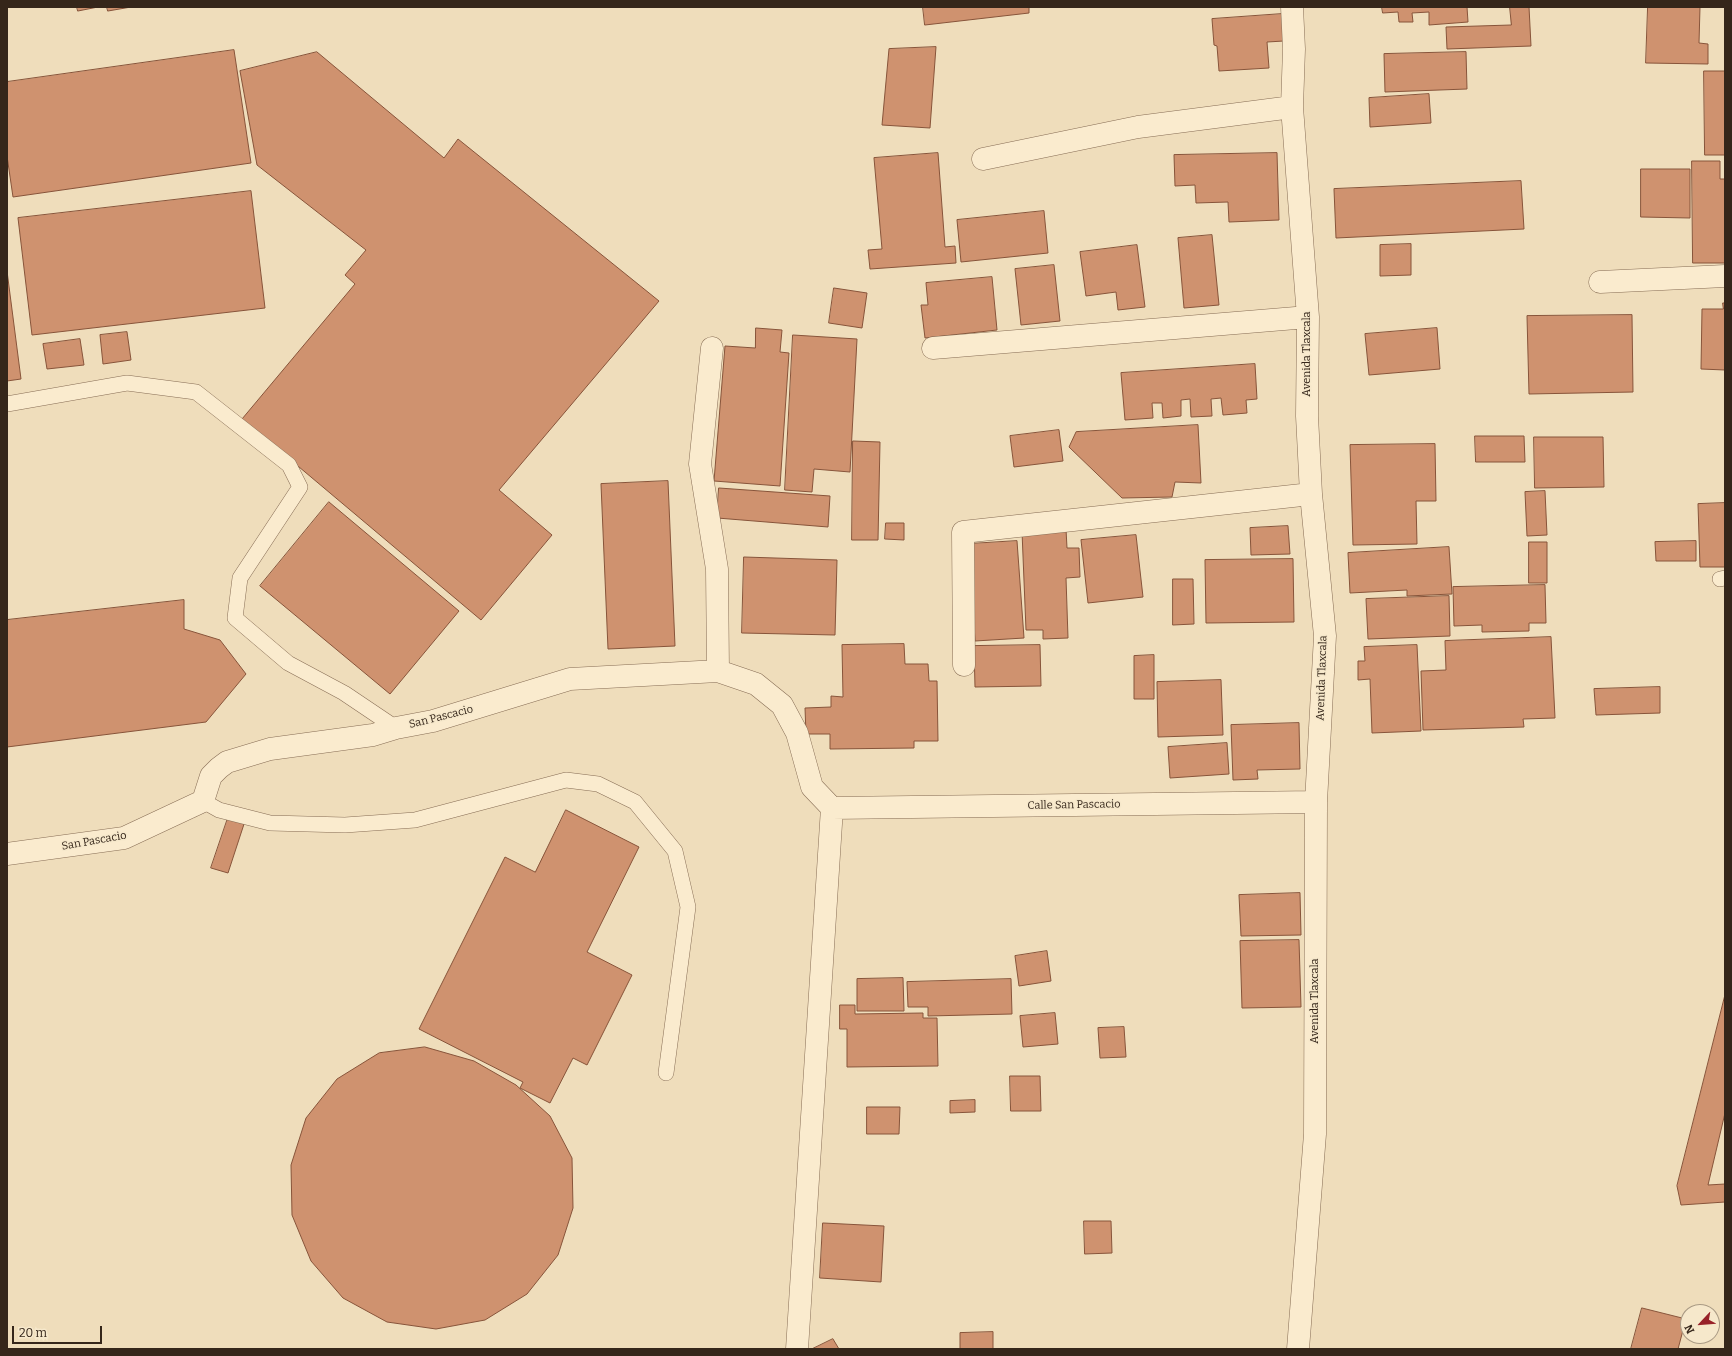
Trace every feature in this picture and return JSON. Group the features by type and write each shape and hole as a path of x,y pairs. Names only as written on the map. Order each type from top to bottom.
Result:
{"street":[{"name":"Avenida Tlaxcala","path":"1292,7 1294,48 1292,107 1308,317 1307,416 1311,494 1325,636 1316,802 1314,1134 1298,1349"},
{"path":"983,159 1138,127 1292,107"},
{"path":"1600,282 1725,276"},
{"path":"933,348 1308,317"},
{"path":"712,348 700,464 717,569 718,671"},
{"path":"964,665 963,532 1311,494"},
{"name":"San Pascacio","path":"7,854 124,838 203,801 211,776 227,762 270,749 373,735 396,728 433,721 570,679 718,671 756,684 782,705 797,733 812,787 832,808"},
{"name":"Calle San Pascacio","path":"832,808 1316,802"},
{"path":"797,1349 832,808"}],"lane":[{"path":"7,404 127,383 196,392 289,464 300,487 240,578 235,618 288,663 344,693 396,728"},
{"path":"203,801 219,810 270,823 345,825 415,820 566,780 598,784 635,802 675,851 688,907 666,1073"}],"building":[{"path":"77,7 98,7 78,11"},
{"path":"107,7 131,7 108,11"},
{"path":"923,7 1029,7 1029,13 925,25"},
{"path":"1382,7 1467,7 1468,22 1429,25 1429,12 1412,13 1413,22 1399,22 1398,12 1383,13"},
{"path":"1510,7 1529,7 1531,46 1447,49 1446,27 1511,25"},
{"path":"1648,7 1700,7 1699,43 1708,44 1708,64 1646,63"},
{"path":"1282,14 1284,41 1267,42 1269,68 1219,71 1217,46 1214,45 1212,19"},
{"path":"936,47 930,128 882,125 889,49"},
{"path":"234,50 251,163 13,197 7,156 7,82"},
{"path":"317,52 444,158 458,139 659,301 499,490 552,535 481,620 242,419 355,284 345,275 366,250 257,165 240,71"},
{"path":"1466,52 1467,89 1385,92 1384,54"},
{"path":"1704,71 1725,71 1725,155 1705,155"},
{"path":"1429,94 1431,123 1370,127 1369,98"},
{"path":"938,153 945,247 955,246 956,263 870,269 868,250 882,249 874,158"},
{"path":"1277,153 1279,220 1229,222 1228,202 1196,203 1195,185 1175,186 1174,155"},
{"path":"1692,161 1720,161 1720,179 1725,179 1725,263 1693,263"},
{"path":"1641,169 1690,169 1690,218 1641,217"},
{"path":"1521,181 1524,229 1336,238 1334,189"},
{"path":"251,191 265,308 32,335 18,218"},
{"path":"1044,211 1048,253 961,262 957,220"},
{"path":"1212,235 1219,305 1184,308 1178,238"},
{"path":"1411,244 1411,275 1380,276 1380,245"},
{"path":"1137,245 1145,307 1118,310 1116,292 1086,296 1080,252"},
{"path":"1054,265 1060,321 1021,325 1015,269"},
{"path":"7,271 21,379 7,381"},
{"path":"992,277 997,330 925,338 921,305 928,305 926,283"},
{"path":"834,288 867,293 862,328 829,323"},
{"path":"1723,303 1725,303 1725,370 1701,369 1702,309 1723,309"},
{"path":"1632,315 1633,392 1529,394 1527,316"},
{"path":"756,328 782,330 780,352 789,353 780,486 714,481 725,346 755,348"},
{"path":"1437,328 1440,369 1369,375 1365,334"},
{"path":"127,332 131,360 103,364 100,335"},
{"path":"793,335 857,339 850,472 814,469 812,492 785,490"},
{"path":"80,339 84,365 47,369 43,344"},
{"path":"1255,364 1257,399 1246,400 1247,413 1223,415 1221,398 1211,399 1212,416 1191,417 1190,399 1181,400 1181,416 1163,418 1162,403 1152,403 1153,418 1125,420 1121,373"},
{"path":"1198,425 1201,483 1175,482 1172,497 1122,498 1069,447 1076,432"},
{"path":"1059,430 1063,461 1014,467 1010,436"},
{"path":"1475,436 1524,436 1525,462 1476,462"},
{"path":"1534,437 1603,437 1604,487 1535,488"},
{"path":"853,441 880,442 878,540 852,540"},
{"path":"1435,444 1436,501 1416,501 1417,544 1353,545 1350,445"},
{"path":"668,481 675,646 608,649 601,484"},
{"path":"719,488 830,496 828,527 717,518"},
{"path":"1545,491 1547,535 1527,536 1525,492"},
{"path":"329,502 459,611 390,694 260,586"},
{"path":"1725,503 1725,567 1700,567 1698,504"},
{"path":"886,523 904,523 904,540 885,539"},
{"path":"1288,526 1290,554 1251,555 1250,528"},
{"path":"1066,529 1067,548 1079,548 1080,577 1066,578 1068,638 1043,639 1043,630 1026,630 1022,531"},
{"path":"1136,535 1143,597 1088,603 1081,540"},
{"path":"1017,541 1024,638 975,641 969,544"},
{"path":"1696,541 1696,561 1656,561 1655,542"},
{"path":"1529,542 1547,542 1547,583 1529,583"},
{"path":"1449,547 1452,594 1407,596 1407,590 1350,593 1348,553"},
{"path":"744,557 837,560 835,635 742,633"},
{"path":"1293,559 1294,622 1206,623 1205,560"},
{"path":"1173,579 1193,579 1194,624 1173,625"},
{"path":"1545,585 1546,623 1529,623 1529,631 1482,632 1482,625 1454,626 1453,587"},
{"path":"1449,596 1450,636 1368,639 1366,599"},
{"path":"184,600 184,629 220,640 246,674 206,722 7,747 7,620"},
{"path":"1551,637 1555,718 1523,719 1524,727 1423,730 1421,671 1446,670 1445,641"},
{"path":"904,644 905,664 928,664 929,681 937,681 938,741 914,741 914,748 830,749 830,734 806,734 805,708 831,707 831,696 843,697 842,645"},
{"path":"1040,645 1041,686 975,687 974,646"},
{"path":"1417,645 1421,731 1372,733 1370,679 1358,680 1358,661 1365,661 1364,647"},
{"path":"1154,655 1154,699 1134,699 1134,656"},
{"path":"1221,680 1223,735 1158,737 1157,682"},
{"path":"1660,687 1660,713 1596,715 1594,689"},
{"path":"1299,723 1300,769 1257,770 1258,779 1233,780 1231,725"},
{"path":"1227,743 1229,774 1170,778 1168,747"},
{"path":"566,810 639,847 587,952 632,975 587,1065 573,1058 550,1103 520,1088 523,1082 419,1029 505,857 535,872"},
{"path":"229,815 245,821 228,873 211,868"},
{"path":"1300,893 1301,935 1241,936 1239,895"},
{"path":"1299,940 1301,1007 1242,1008 1240,941"},
{"path":"1047,951 1051,981 1019,986 1015,956"},
{"path":"903,978 904,1011 857,1011 857,979"},
{"path":"1011,979 1012,1014 928,1016 928,1007 908,1007 907,982"},
{"path":"1725,995 1725,1113 1708,1185 1725,1184 1725,1202 1681,1205 1677,1186"},
{"path":"840,1005 855,1005 855,1014 923,1013 923,1018 937,1018 938,1066 847,1067 847,1029 840,1029"},
{"path":"1055,1013 1058,1044 1023,1047 1020,1016"},
{"path":"1124,1027 1126,1057 1100,1058 1098,1028"},
{"path":"425,1047 474,1061 516,1085 550,1116 572,1158 573,1208 558,1255 527,1294 485,1320 436,1329 387,1322 343,1298 311,1261 292,1215 291,1165 306,1118 337,1079 379,1053"},
{"path":"1010,1076 1040,1076 1041,1111 1011,1111"},
{"path":"975,1100 975,1112 950,1113 950,1101"},
{"path":"867,1107 900,1107 899,1134 867,1134"},
{"path":"1084,1221 1111,1221 1112,1253 1085,1254"},
{"path":"823,1223 884,1226 881,1282 820,1278"},
{"path":"1642,1308 1680,1318 1680,1342 1678,1349 1631,1349"},
{"path":"993,1332 993,1349 960,1349 960,1333"},
{"path":"833,1339 839,1349 812,1349"}]}
